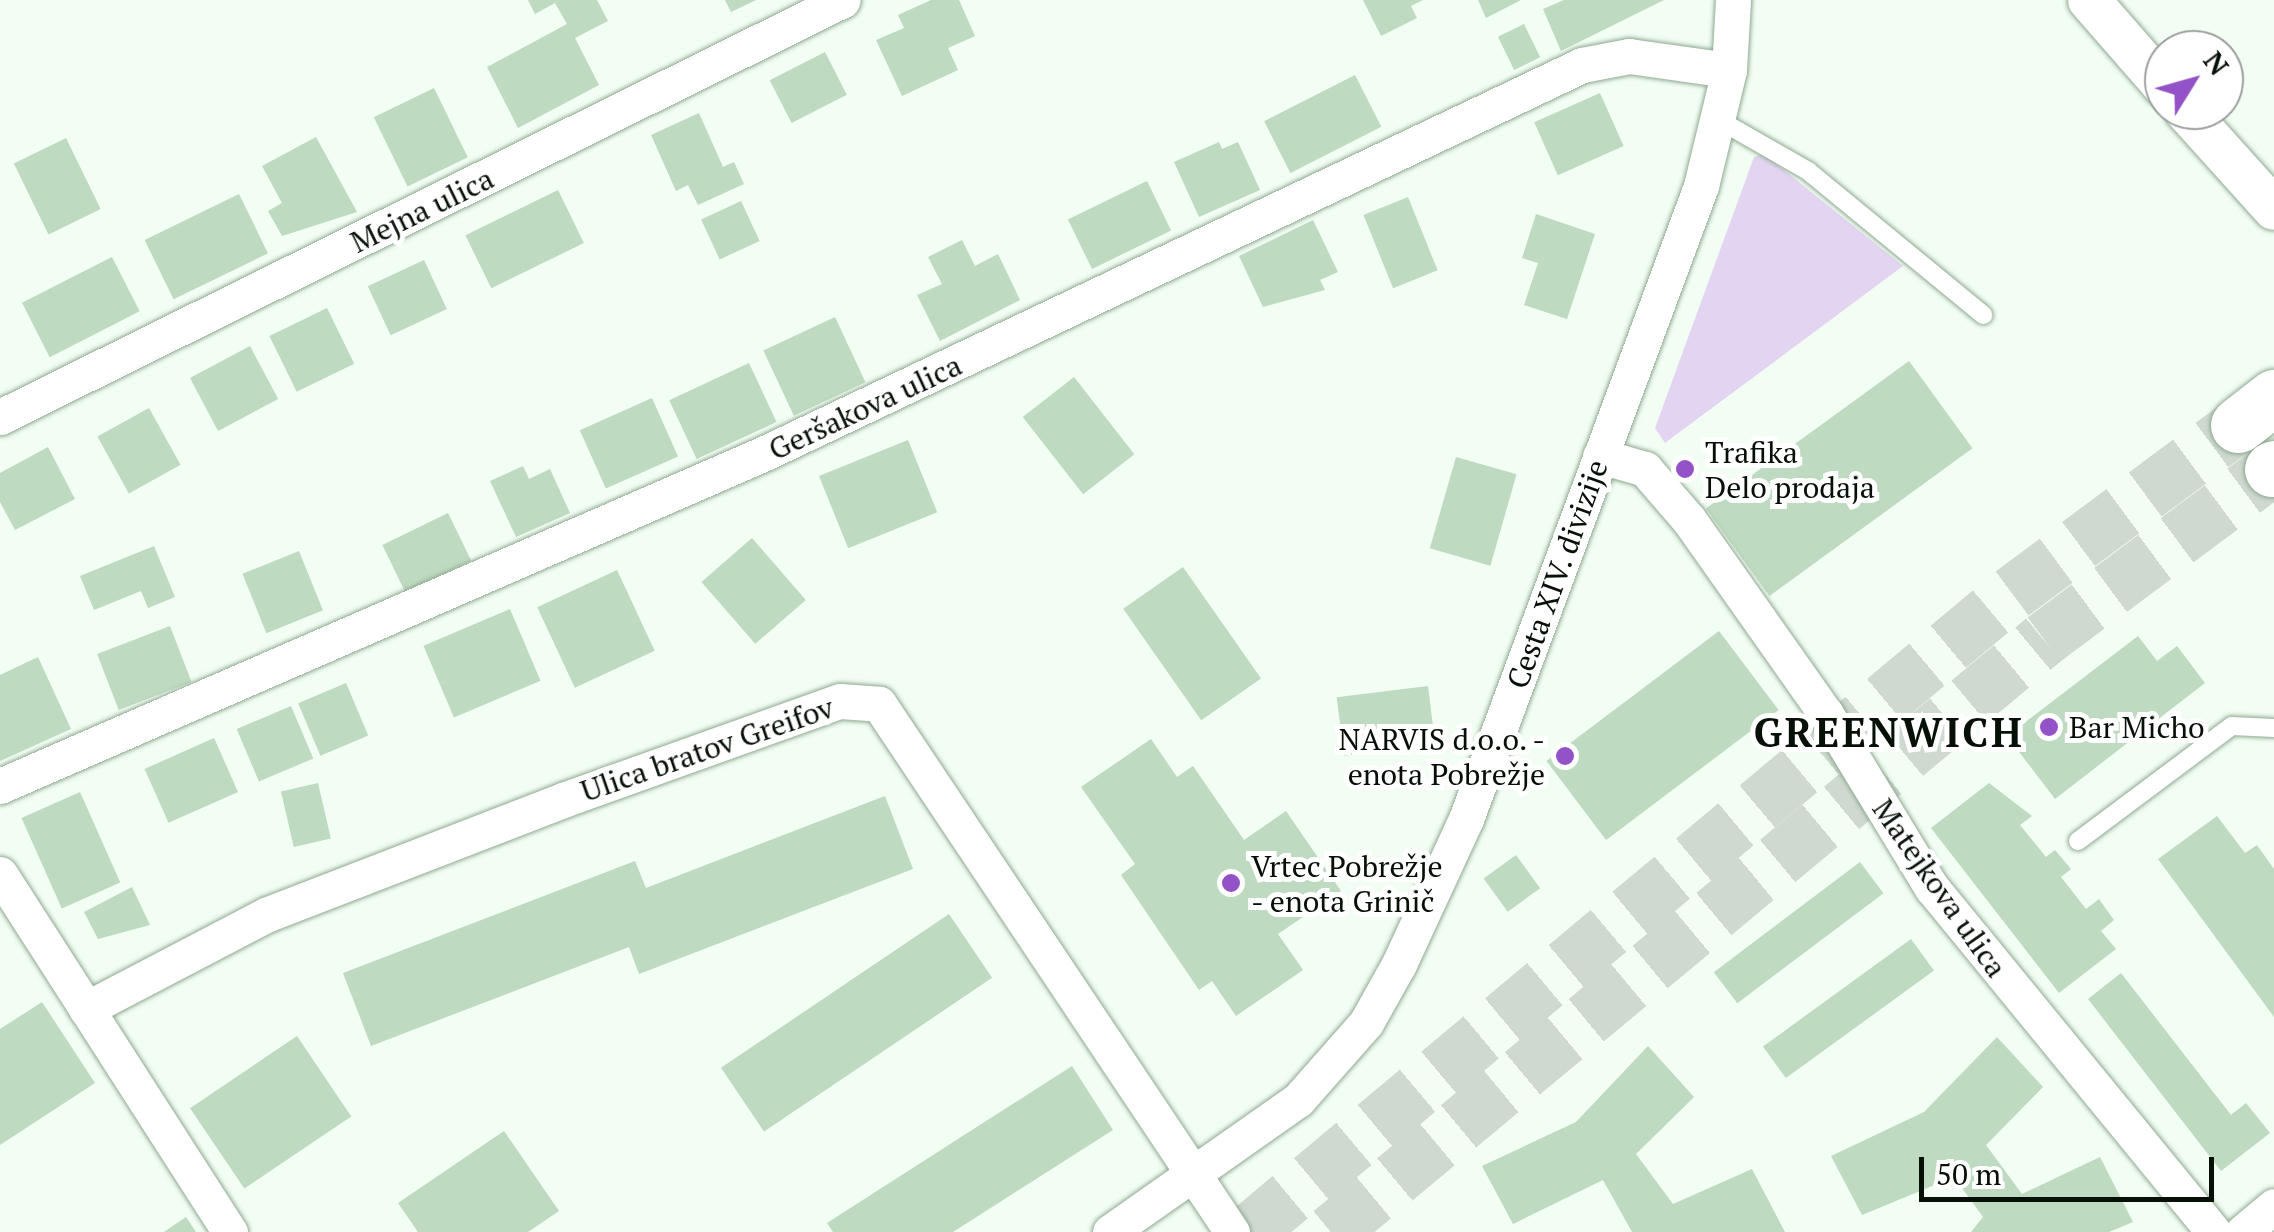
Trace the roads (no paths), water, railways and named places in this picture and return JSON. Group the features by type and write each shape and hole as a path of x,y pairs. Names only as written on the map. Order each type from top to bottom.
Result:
{"street":[{"name":"Mejna ulica","path":"0,417 843,0"},
{"name":"Cesta XIV. divizije","path":"1198,1173 1298,1100 1366,1023 1466,819 1719,120 1730,70 1733,0"},
{"path":"2089,0 2144,63"},
{"name":"Geršakova ulica","path":"0,786 782,444 1582,65 1629,56 1730,70"},
{"path":"2204,130 2274,209"},
{"name":"Matejkova ulica","path":"1600,456 1645,468 1689,520 1826,714 1932,888 2214,1232"},
{"name":"Ulica bratov Greifov","path":"86,1009 268,914 562,800 862,701 898,720 1198,1173"},
{"path":"0,874 230,1232"},
{"path":"1110,1232 1198,1173 1232,1232"},
{"path":"2242,1232 2274,1206"}],"lane":[{"path":"1719,120 1808,171 1983,315"},
{"path":"2078,841 2232,726 2274,728"}],"tunnel":[{"path":"1248,1232 2012,593 2238,425"},
{"path":"1331,1232 2044,639 2272,469"}],"place":[{"name":"Trafika Delo prodaja","path":"1685,469"},
{"name":"Bar Micho","path":"2049,727"},
{"name":"NARVIS d.o.o. - enota Pobrežje","path":"1565,756"},
{"name":"Vrtec Pobrežje - enota Grinič","path":"1231,883"}],"district":[{"name":"GREENWICH","path":"1889,732"}]}
